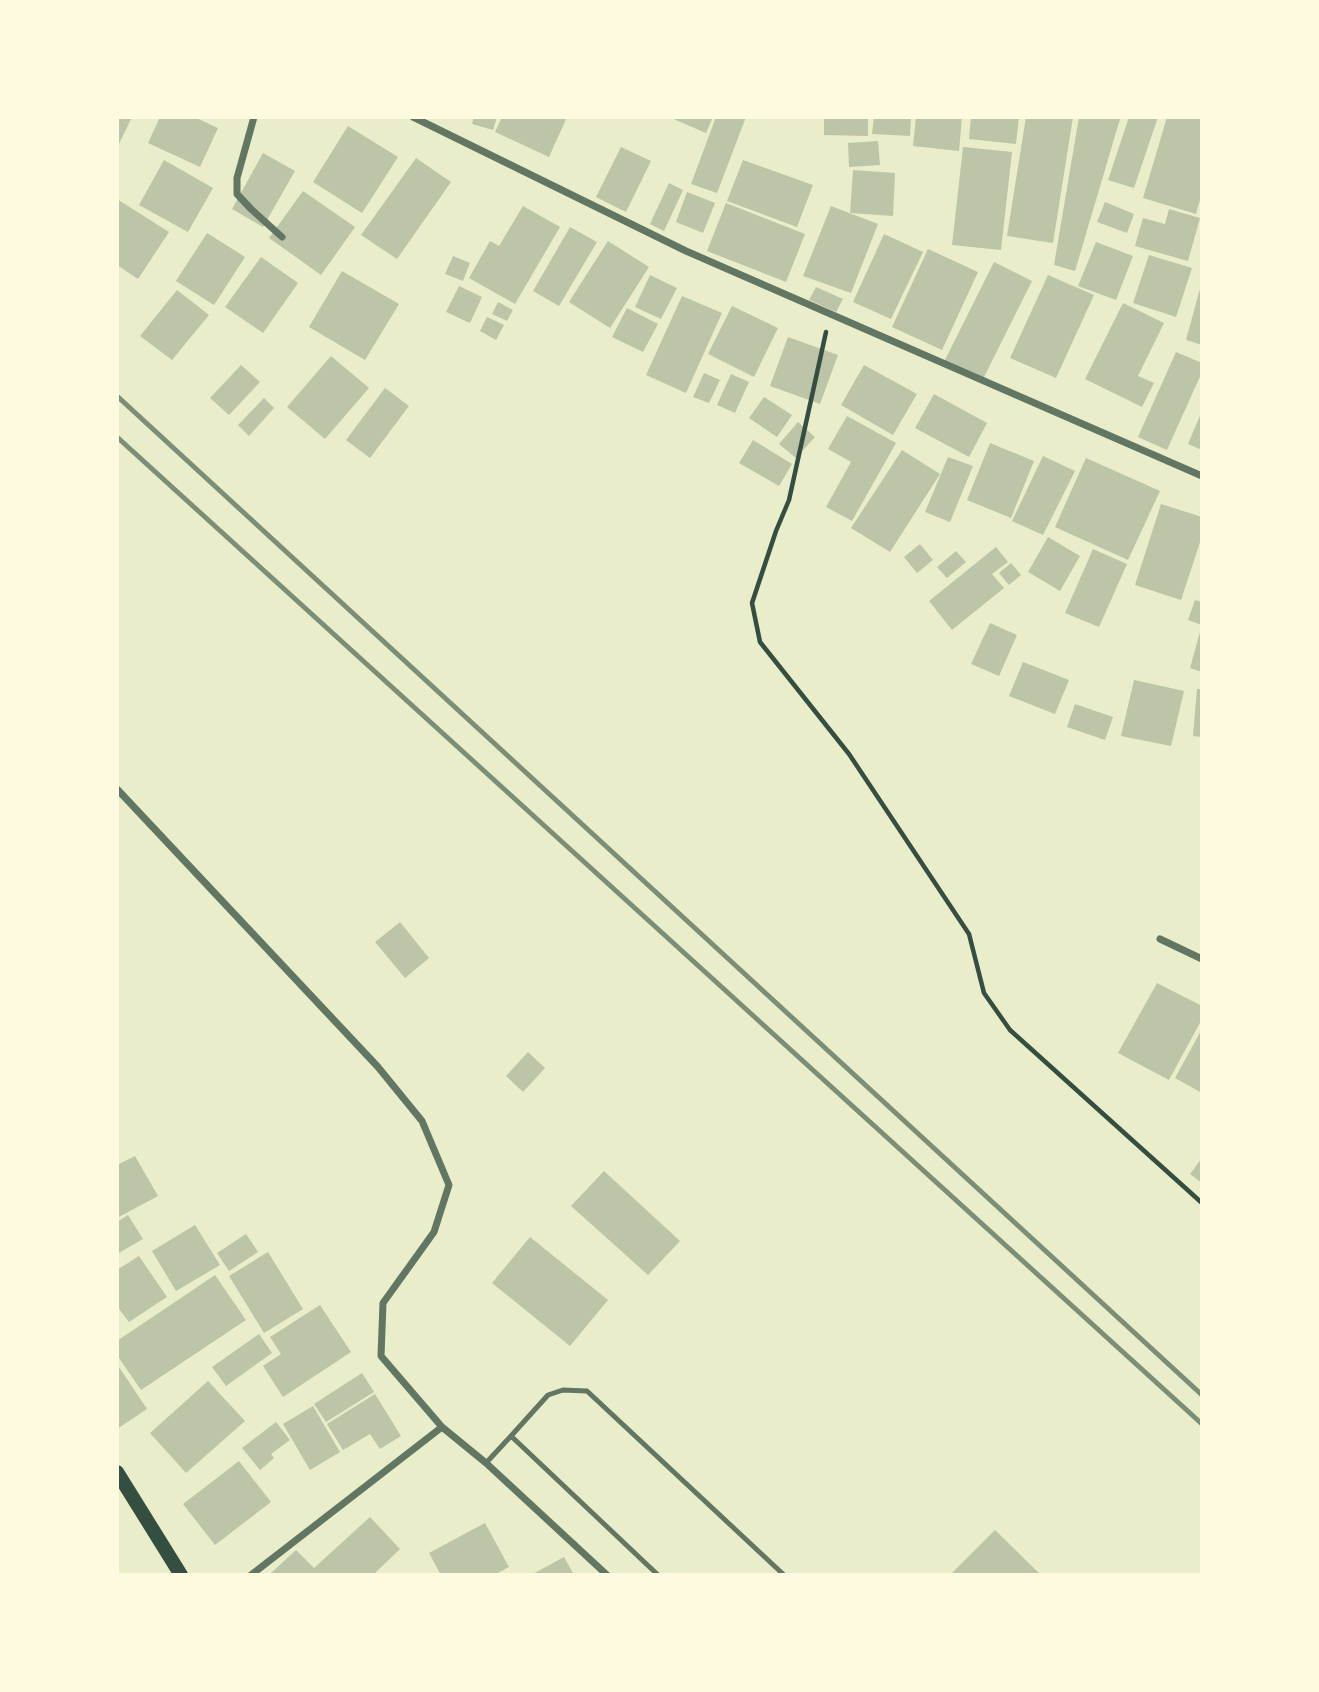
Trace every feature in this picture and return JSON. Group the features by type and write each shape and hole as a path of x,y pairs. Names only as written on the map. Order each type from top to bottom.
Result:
{"main road":[{"path":"117,1472 181,1575"}],"street":[{"path":"254,117 237,178 237,194 282,237"},
{"path":"413,117 686,251 1202,476"},
{"path":"117,789 378,1068 422,1121 449,1185 434,1232 383,1303 381,1356 442,1427 486,1463 607,1575"},
{"path":"1160,939 1202,959"},
{"path":"251,1575 442,1427"}],"lane":[{"path":"486,1463 548,1395 563,1390 587,1391 784,1575"},
{"path":"511,1436 658,1575"}],"path":[{"path":"829,314 789,500 752,603 760,642 849,754 969,934 984,993 1010,1030 1202,1203"}],"building":[{"path":"117,117 132,117 117,148"},
{"path":"160,117 194,117 218,128 200,167 148,143"},
{"path":"474,117 497,117 493,130 472,124"},
{"path":"502,117 567,117 549,157 495,132"},
{"path":"669,117 713,117 706,133"},
{"path":"716,117 746,117 717,193 691,184"},
{"path":"824,117 868,117 868,136 824,135"},
{"path":"874,117 911,117 910,136 872,134"},
{"path":"916,117 962,117 959,151 913,146"},
{"path":"971,117 1019,117 1016,144 969,139"},
{"path":"1026,117 1073,117 1053,243 1007,236"},
{"path":"1079,117 1120,119 1075,271 1054,265"},
{"path":"1129,117 1158,117 1134,188 1108,180"},
{"path":"1167,117 1202,118 1202,193 1196,214 1143,198"},
{"path":"348,126 398,157 362,213 313,182"},
{"path":"878,141 880,165 849,167 848,143"},
{"path":"621,147 651,161 626,212 596,197"},
{"path":"963,147 1012,152 1001,250 952,245"},
{"path":"263,153 295,171 263,227 232,209"},
{"path":"416,158 451,182 397,259 361,235"},
{"path":"164,160 213,188 188,232 139,205"},
{"path":"743,160 813,185 797,227 727,201"},
{"path":"853,170 895,173 893,216 850,213"},
{"path":"669,183 683,190 664,231 650,224"},
{"path":"303,191 355,227 321,275 269,238"},
{"path":"687,192 715,203 703,233 676,222"},
{"path":"117,199 169,232 138,279 117,265"},
{"path":"1105,202 1134,214 1127,233 1097,222"},
{"path":"726,203 805,234 786,282 707,251"},
{"path":"523,206 560,227 515,304 469,278 490,241 499,246"},
{"path":"831,206 878,224 851,293 803,276"},
{"path":"1169,209 1200,218 1188,261 1135,246 1143,218 1165,224"},
{"path":"570,227 597,242 559,306 533,291"},
{"path":"207,233 245,257 214,305 176,281"},
{"path":"884,234 923,252 891,319 853,302"},
{"path":"608,241 649,267 610,328 569,302"},
{"path":"1096,242 1133,256 1116,300 1078,286"},
{"path":"928,249 978,272 942,350 892,327"},
{"path":"1149,255 1192,268 1176,317 1133,303"},
{"path":"453,256 470,263 463,281 445,274"},
{"path":"261,257 298,283 263,333 225,307"},
{"path":"994,262 1032,281 982,381 944,362"},
{"path":"342,271 399,304 365,360 309,327"},
{"path":"650,275 677,288 661,319 635,307"},
{"path":"1048,275 1094,295 1056,378 1010,358"},
{"path":"1202,285 1202,345 1186,340"},
{"path":"459,286 482,297 470,323 446,312"},
{"path":"816,287 843,299 836,312 809,300"},
{"path":"177,290 209,315 172,360 140,336"},
{"path":"682,296 722,313 686,393 646,375"},
{"path":"498,302 513,310 507,321 492,314"},
{"path":"1123,303 1164,323 1138,376 1154,383 1142,407 1085,379"},
{"path":"732,306 778,328 754,377 708,354"},
{"path":"627,308 658,324 643,352 612,337"},
{"path":"487,317 504,325 496,340 480,331"},
{"path":"788,337 838,355 820,404 770,386"},
{"path":"1176,352 1202,363 1202,372 1167,450 1138,437"},
{"path":"331,356 369,388 325,439 287,407"},
{"path":"241,365 260,382 229,415 210,398"},
{"path":"864,365 917,394 893,435 841,405"},
{"path":"704,373 720,380 709,403 693,397"},
{"path":"731,374 749,382 735,413 717,405"},
{"path":"385,388 409,406 370,458 346,440"},
{"path":"934,394 987,423 969,457 915,428"},
{"path":"764,397 792,415 777,437 749,418"},
{"path":"264,398 274,408 249,436 238,425"},
{"path":"1202,411 1202,450 1188,444"},
{"path":"847,416 896,443 852,521 826,507 851,462 828,449"},
{"path":"798,422 815,437 796,458 779,444"},
{"path":"753,440 792,464 779,486 739,463"},
{"path":"990,443 1034,461 1011,518 967,500"},
{"path":"902,450 940,474 890,552 851,528"},
{"path":"1043,456 1075,471 1043,535 1012,521"},
{"path":"948,457 973,466 950,522 925,512"},
{"path":"1086,458 1160,491 1128,560 1055,527"},
{"path":"1161,504 1202,517 1202,536 1181,600 1135,585"},
{"path":"1048,537 1080,556 1060,591 1028,572"},
{"path":"920,544 933,560 917,573 904,557"},
{"path":"996,547 1008,562 992,574 1004,588 952,630 929,601"},
{"path":"1093,549 1127,564 1099,627 1065,613"},
{"path":"956,551 966,562 947,578 937,567"},
{"path":"1011,563 1021,575 1009,585 999,573"},
{"path":"1195,600 1202,602 1202,625 1188,620"},
{"path":"990,623 1017,635 999,676 971,664"},
{"path":"1202,632 1202,672 1190,668"},
{"path":"1023,662 1069,680 1055,714 1009,696"},
{"path":"1134,680 1184,691 1171,746 1121,736"},
{"path":"1197,689 1202,689 1202,737 1193,736"},
{"path":"1075,704 1113,717 1105,740 1067,727"},
{"path":"400,922 429,958 405,978 375,942"},
{"path":"1157,983 1202,1006 1202,1019 1169,1080 1118,1053"},
{"path":"1202,1029 1202,1093 1175,1078"},
{"path":"528,1052 545,1068 523,1092 506,1076"},
{"path":"135,1156 158,1196 117,1218 117,1165"},
{"path":"1202,1158 1202,1183 1190,1174"},
{"path":"604,1171 680,1241 648,1275 571,1206"},
{"path":"128,1215 143,1239 117,1254 117,1222"},
{"path":"195,1225 220,1265 176,1291 152,1251"},
{"path":"246,1234 258,1252 229,1271 217,1253"},
{"path":"530,1237 608,1300 570,1346 492,1283"},
{"path":"268,1252 303,1309 264,1333 229,1276"},
{"path":"139,1256 167,1297 129,1322 117,1306 117,1270"},
{"path":"215,1275 246,1320 141,1390 117,1355 117,1341"},
{"path":"320,1305 351,1352 283,1397 263,1366 281,1354 270,1337"},
{"path":"259,1334 272,1353 226,1386 212,1367"},
{"path":"117,1364 147,1409 117,1429"},
{"path":"362,1373 374,1392 326,1422 314,1404"},
{"path":"208,1381 245,1421 186,1473 150,1433"},
{"path":"375,1394 401,1436 380,1449 370,1434 343,1450 327,1424"},
{"path":"313,1406 340,1452 310,1470 283,1424"},
{"path":"276,1422 290,1440 271,1454 274,1458 260,1470 242,1448"},
{"path":"239,1461 271,1502 215,1545 183,1504"},
{"path":"370,1517 400,1549 373,1575 269,1575 296,1550 314,1568"},
{"path":"485,1523 509,1567 494,1575 441,1575 429,1553"},
{"path":"995,1530 1041,1575 950,1575"},
{"path":"564,1557 574,1575 531,1575"}],"railway":[{"path":"117,396 1202,1395"},
{"path":"117,437 1202,1424"}]}
